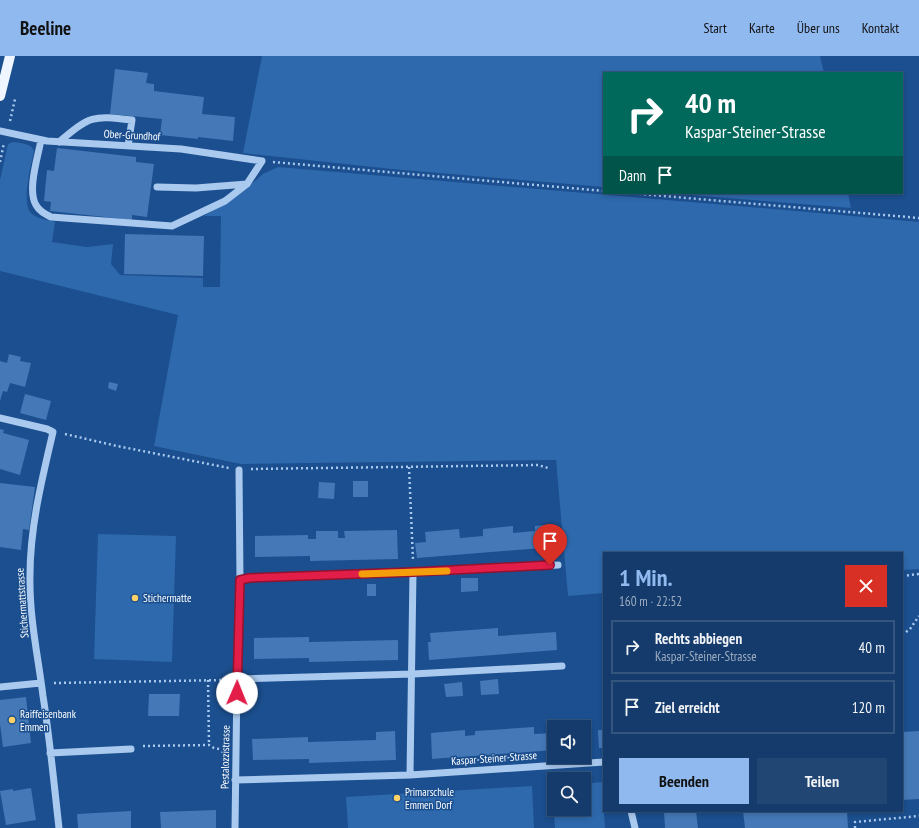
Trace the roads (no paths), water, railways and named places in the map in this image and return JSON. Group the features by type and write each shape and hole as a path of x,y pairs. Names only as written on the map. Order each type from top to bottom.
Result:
{"main road":[{"path":"0,96 10,56"}],"street":[{"path":"59,142 91,118 104,117 132,120 128,146"},
{"name":"Ober-Grundhof","path":"3,132 41,140 182,149 262,161 247,184"},
{"path":"41,140 33,178 33,195 36,205 42,212 51,217 172,226 225,201 247,184"},
{"path":"157,187 196,188 247,184"},
{"name":"Stichermattstrasse","path":"0,418 47,429 53,432 39,491 30,557 30,576 31,611 59,828"},
{"name":"Pestalozzistrasse","path":"235,828 240,580 239,470"},
{"path":"240,580 249,578 558,565"},
{"path":"410,775 413,572"},
{"path":"237,679 412,674 562,666"},
{"path":"0,687 41,683"},
{"path":"50,753 131,749"},
{"name":"Kaspar-Steiner-Strasse","path":"235,780 410,775 603,762"},
{"path":"631,812 635,828"}],"place":[{"name":"Stichermatte","path":"135,598"},
{"name":"Raiffeisenbank Emmen","path":"12,720"},
{"name":"Primarschule Emmen Dorf","path":"397,798"}]}
